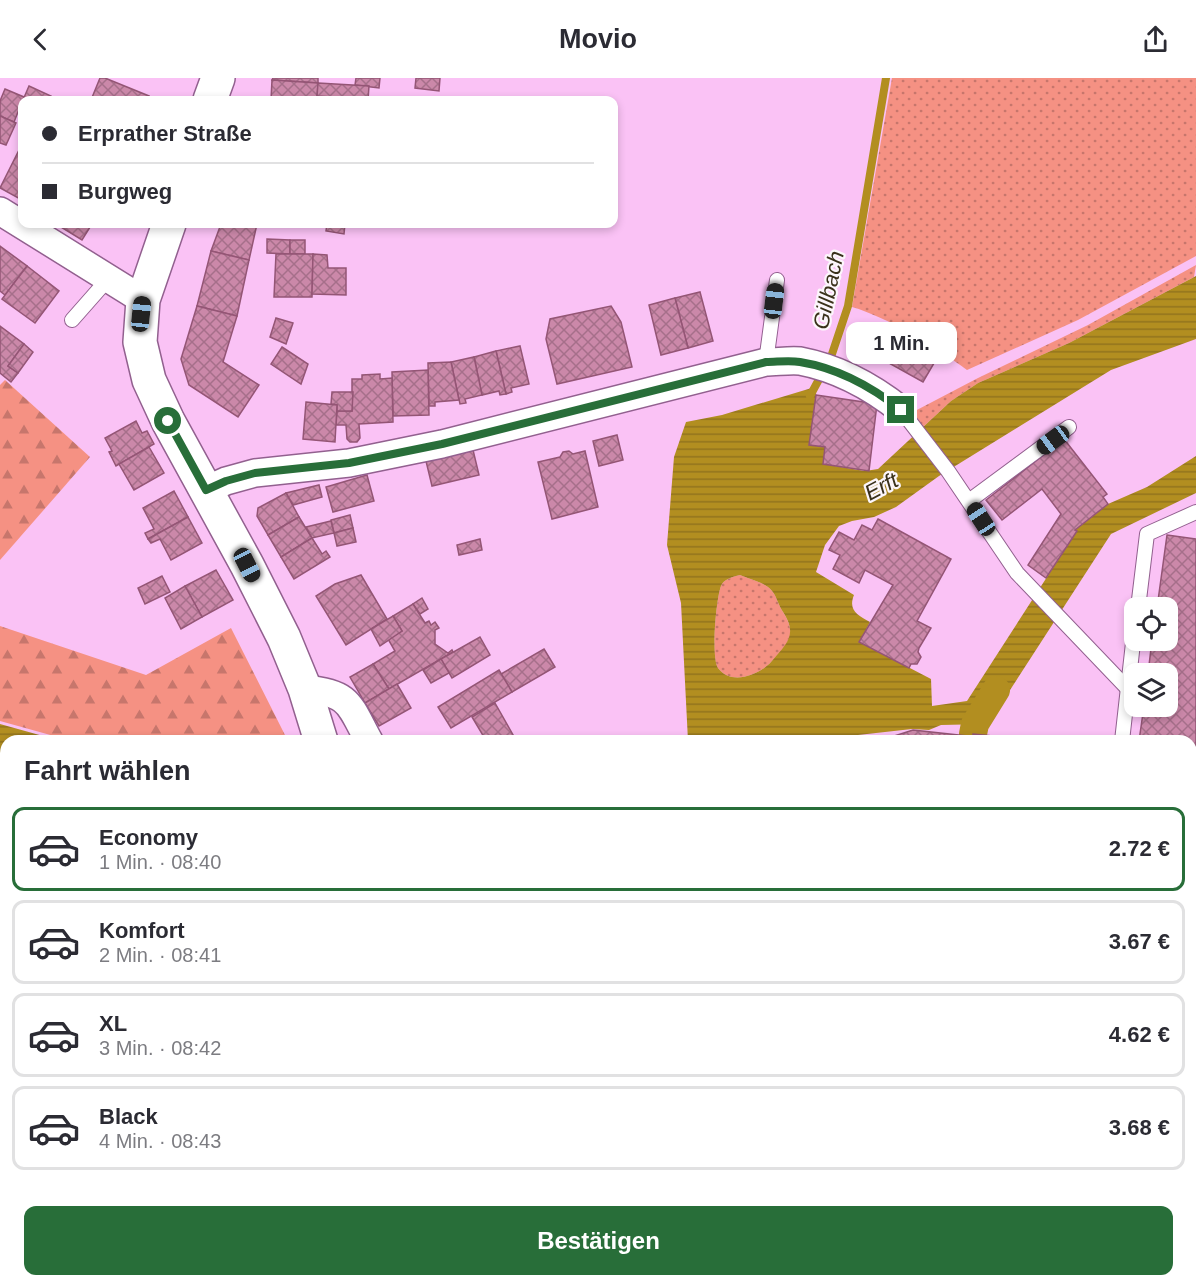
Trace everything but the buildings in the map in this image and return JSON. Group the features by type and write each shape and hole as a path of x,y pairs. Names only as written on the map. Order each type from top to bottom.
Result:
{"main road":[{"path":"211,96 218,78"},
{"path":"168,228 143,300 140,342 149,380 160,407 284,638 305,688 319,735"}],"street":[{"path":"0,211 18,222"},
{"path":"28,228 143,300"},
{"path":"206,490 226,481 255,473 349,463 442,444 766,362 798,361 840,373 880,394 908,419"},
{"path":"305,688 328,691 340,696 349,705 366,735"}],"lane":[{"path":"72,320 109,278"},
{"path":"766,362 777,280"},
{"path":"908,419 948,471 1017,573 1124,685"},
{"path":"969,501 1069,427"},
{"path":"1139,597 1147,534 1196,512"},
{"path":"1180,519 1196,521"},
{"path":"1123,735 1124,717"}],"green space":[{"path":"892,78 1196,78 1196,256 1078,320 967,370 912,334 881,318 852,307"},
{"path":"1196,265 1194,277 1069,343 978,383 951,401 923,427 913,412 1088,325"},
{"path":"5,380 90,457 0,560 0,385"},
{"path":"740,575 770,588 790,627 789,639 777,655 766,667 745,677 730,676 718,668 715,652 716,615 721,586 726,580"},
{"path":"0,626 146,675 231,628 285,735 50,735 0,721"}],"water":[{"name":"Erft","path":"1196,276 1196,339 1111,370 939,476 896,507 874,517 839,526 825,545 816,572 854,595 852,605 855,612 870,622 860,642 931,679 932,706 967,701 1076,532 1075,530 1108,504 1147,487 1196,456 1196,493 1111,534 988,724 941,725 929,730 912,729 858,735 688,735 681,603 667,545 674,457 686,422 722,415 815,387 825,447 823,464 865,471 878,469 951,401 978,383 1069,343","holes":["740,575 770,588 787,620 790,627 789,638 766,667 745,677 730,676 718,668 716,662 715,628 721,586 724,582"]},
{"path":"0,724 39,735 0,735"}],"waterway":[{"name":"Gillbach","path":"810,396 831,357 848,306 886,78"},
{"path":"973,734 975,724 996,690"}],"route":[{"path":"168,421 206,490 226,481 255,473 349,463 442,444 766,362 798,361 840,373 880,394 901,410"}]}
